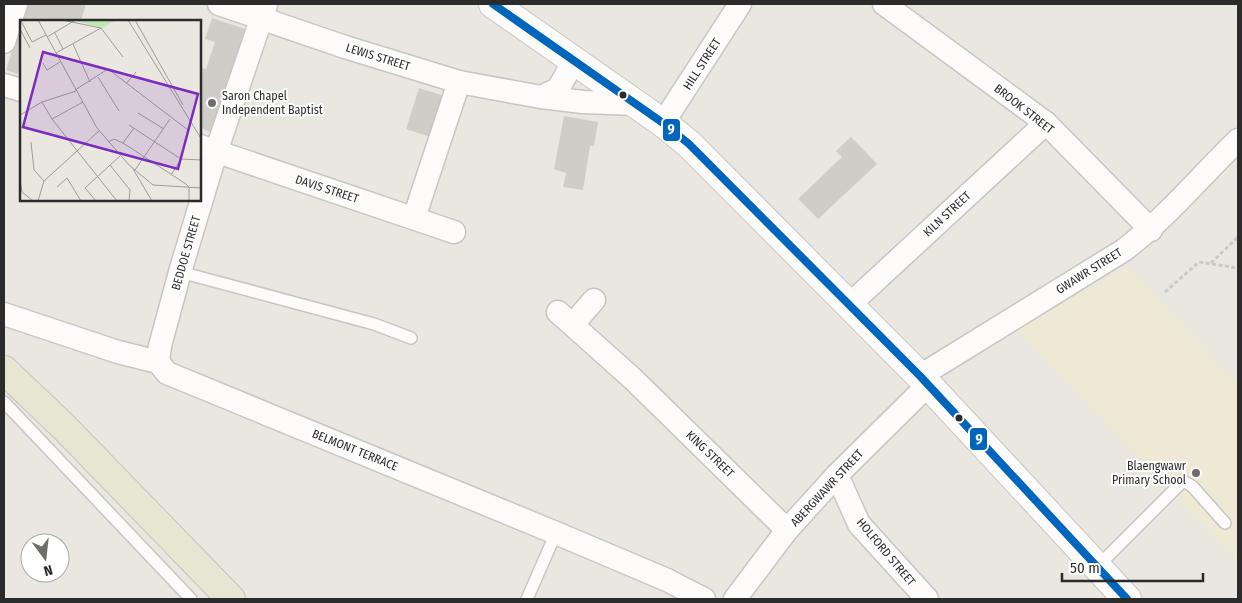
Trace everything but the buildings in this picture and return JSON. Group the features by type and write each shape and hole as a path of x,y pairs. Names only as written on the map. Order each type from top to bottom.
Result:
{"main road":[{"path":"493,4 663,123 689,144 848,306 924,380 1126,599"},
{"path":"4,370 63,426 231,599"}],"street":[{"path":"4,42 16,4"},
{"name":"LEWIS STREET","path":"219,4 264,10 345,47 460,82 541,97 583,102 636,104"},
{"name":"HILL STREET","path":"663,123 740,4"},
{"name":"BROOK STREET","path":"884,4 1046,123 1151,230"},
{"name":"BEDDOE STREET","path":"201,180 208,149 264,10"},
{"path":"541,97 558,89 574,61"},
{"path":"414,218 460,82"},
{"path":"4,84 20,90"},
{"name":"KILN STREET","path":"848,306 1046,123"},
{"name":"GWAWR STREET","path":"924,380 1124,250 1151,230 1195,182 1238,140"},
{"name":"DAVIS STREET","path":"208,149 454,232"},
{"name":"BEDDOE STREET","path":"158,362 160,346 196,201"},
{"name":"KING STREET","path":"594,300 565,318 634,379 787,530"},
{"name":"BELMONT TERRACE","path":"4,314 118,352 158,362 167,373 556,533 666,580 704,599"},
{"name":"ABERGWAWR STREET","path":"735,599 787,530 924,380"},
{"name":"HOLFORD STREET","path":"837,475 860,524 927,599"}],"lane":[{"path":"180,272 374,324 411,338"},
{"path":"4,402 191,599"},
{"path":"1097,567 1183,480 1192,486 1226,523"},
{"path":"527,599 556,533"}],"path":[{"path":"1210,264 1238,237"},
{"path":"1165,292 1199,262 1238,268"}],"shaded area":[{"name":"Blaengwawr Primary School","path":"1129,267 1238,383 1238,562 1016,329"}],"transit line":[{"name":"9","path":"493,4 663,123 689,144 920,376 1127,599"}],"place":[{"name":"Saron Chapel Independent Baptist","path":"212,103"},
{"name":"Blaengwawr Primary School","path":"1196,473"}]}
